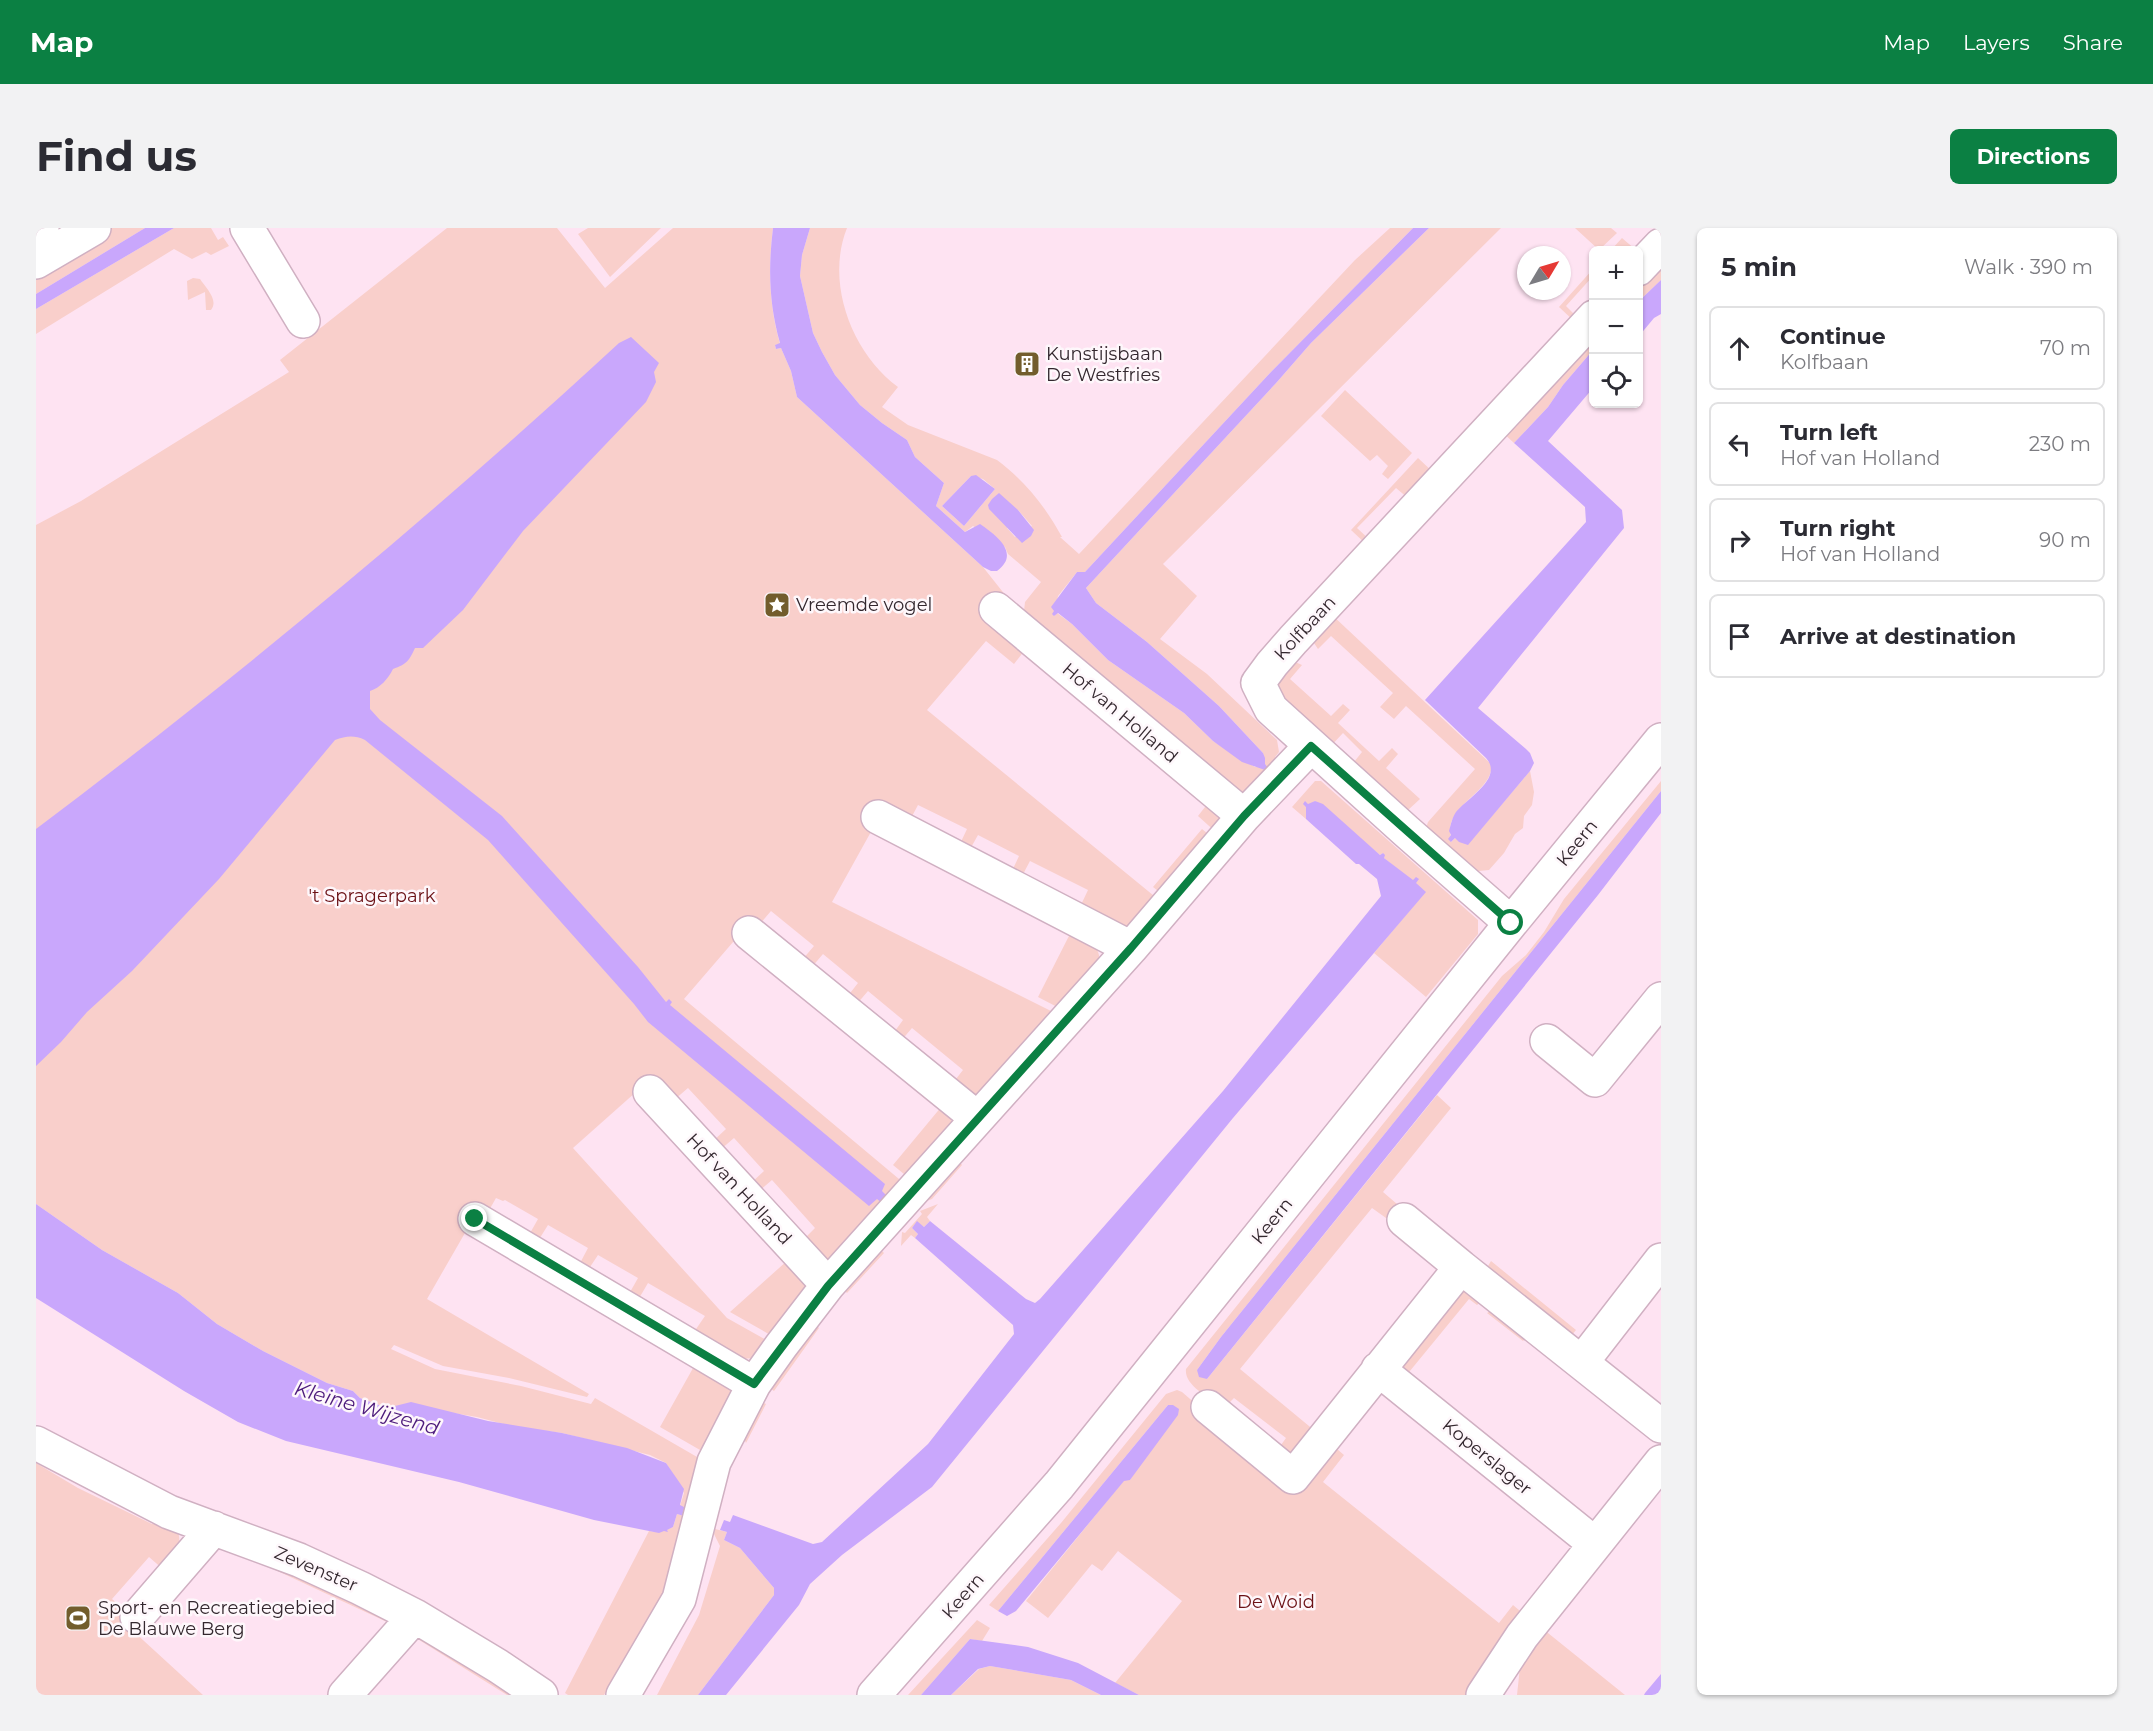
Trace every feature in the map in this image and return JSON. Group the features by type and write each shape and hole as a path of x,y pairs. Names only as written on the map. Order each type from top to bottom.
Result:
{"street":[{"path":"36,232 42,228"},
{"path":"36,262 94,228"},
{"path":"247,228 303,321"},
{"path":"1643,264 1661,245"},
{"name":"Kolfbaan","path":"1511,923 1271,710 1258,683 1293,640 1589,321"},
{"name":"Hof van Holland","path":"996,609 1244,816"},
{"name":"Keern","path":"874,1695 1059,1485 1661,740"},
{"path":"623,1695 679,1599 714,1462 754,1384 828,1286 1131,948 1244,816 1311,746"},
{"path":"878,817 1131,948"},
{"path":"749,933 977,1118"},
{"path":"1546,1041 1595,1080 1661,999"},
{"name":"Hof van Holland","path":"650,1092 828,1286"},
{"path":"475,1219 754,1384"},
{"path":"1404,1220 1661,1426"},
{"path":"1581,1362 1661,1260"},
{"path":"1208,1407 1293,1477 1461,1267"},
{"name":"Koperslager","path":"1378,1369 1595,1544"},
{"name":"Zevenster","path":"36,1443 169,1512 299,1560 360,1588 415,1616 541,1695"},
{"path":"1483,1695 1522,1636 1661,1462"},
{"path":"137,1617 214,1528"},
{"path":"345,1695 415,1616"}],"green space":[{"path":"110,228 145,228 36,294 36,272"},
{"path":"174,228 211,228 218,240 223,237 229,246 211,255 206,252 192,259 174,249 36,334 36,309"},
{"name":"'t Spragerpark","path":"447,228 557,228 605,288 673,228 773,228 770,286 780,344 775,345 776,349 781,348 791,371 797,397 983,567 1006,596 998,607 1028,646 1014,664 986,641 927,710 1159,900 1129,927 1117,927 1080,907 1088,890 1030,861 1021,878 1011,873 1019,856 978,835 969,851 959,846 967,829 918,805 909,822 877,821 832,902 1057,1014 976,1097 952,1084 963,1070 912,1028 900,1042 892,1035 903,1020 868,991 856,1005 847,997 858,983 823,954 811,968 802,960 814,946 771,911 759,925 752,920 684,999 905,1184 836,1259 828,1260 802,1241 815,1228 772,1180 758,1192 750,1184 764,1171 734,1138 720,1150 712,1142 726,1129 688,1088 674,1100 636,1092 573,1148 727,1318 770,1342 755,1358 741,1359 694,1332 705,1316 648,1283 638,1300 629,1294 638,1278 598,1255 588,1270 579,1265 588,1248 548,1225 538,1241 529,1235 538,1219 505,1200 496,1198 488,1212 473,1219 427,1299 589,1394 587,1397 509,1378 443,1366 394,1345 391,1349 435,1369 521,1386 591,1404 595,1398 704,1461 669,1586 604,1695 568,1695 565,1693 649,1531 664,1531 673,1527 677,1514 684,1516 680,1506 684,1493 666,1463 650,1455 562,1433 515,1427 477,1417 406,1405 387,1408 360,1398 353,1391 327,1383 263,1351 217,1324 178,1293 102,1250 36,1204 36,525 81,501 289,372 280,360"},
{"path":"588,228 661,228 610,277 578,234"},
{"path":"810,228 847,228 841,249 839,271 841,294 847,315 868,356 898,387 882,407 908,425 997,460 1034,495 1062,537 1060,537 1079,554 1355,260 1390,228 1413,228 1270,373 1085,572 1077,572 1058,596 1054,616 1057,613 1072,624 1108,660 1184,713 1213,741 1255,767 1262,767 1263,753 1219,706 1147,642 1096,603 1086,588 1311,343 1429,228 1501,228 1163,564 1197,596 1160,639 1207,674 1277,740 1279,752 1275,757 1280,762 1248,792 1240,792 1024,611 1025,602 1041,582 1008,554 1005,547 973,526 965,532 936,506 944,483 915,457 907,440 860,405 835,375 822,352 813,333 800,276 802,255","holes":["971,476 983,479 995,489 964,526 942,506","1018,510 1032,526 1015,537 1007,528"]},
{"path":"1575,228 1611,228 1617,233 1603,246 1595,246"},
{"path":"1622,238 1631,246 1615,246"},
{"path":"1661,260 1661,280 1643,297 1643,279"},
{"path":"1589,273 1589,280 1566,306 1578,318 1575,322 1559,307 1565,300 1571,300 1571,294"},
{"path":"193,278 200,279 211,294 214,302 211,310 206,310 205,292 188,300 187,281"},
{"path":"1589,336 1589,355 1548,407 1514,443 1501,431"},
{"path":"1345,390 1412,453 1388,479 1382,474 1388,466 1377,455 1370,461 1321,416"},
{"path":"1418,458 1434,473 1409,499 1396,488 1357,528 1371,541 1367,545 1351,530"},
{"path":"1331,614 1491,764 1491,772 1487,780 1455,815 1450,826 1451,842 1455,838 1468,844 1530,771 1534,792 1532,805 1524,816 1523,828 1515,834 1504,853 1489,870 1469,872 1425,831 1428,822 1475,769 1406,706 1394,719 1380,707 1393,693 1331,636 1318,649 1312,640"},
{"path":"1293,661 1302,665 1290,679 1331,716 1343,704 1350,710 1338,723 1379,761 1392,748 1398,754 1386,768 1420,799 1407,811 1350,767 1362,752 1343,733 1329,748 1274,695 1278,671"},
{"path":"1315,781 1321,781 1478,920 1478,934 1426,997 1374,953 1425,892 1384,858 1383,853 1380,855 1315,801 1306,807 1306,819 1292,807"},
{"path":"1661,781 1661,791 1221,1337 1197,1370 1207,1379 1437,1095 1451,1108 1383,1192 1404,1210 1393,1223 1372,1208 1240,1369 1315,1431 1293,1460 1276,1452 1286,1438 1234,1398 1227,1405 1219,1406 1193,1385 1186,1375 1186,1369 1502,976 1526,955 1544,932 1564,899"},
{"path":"1212,798 1223,814 1218,834 1198,816"},
{"path":"1202,829 1213,838 1163,895 1153,887"},
{"path":"1072,930 1095,947 1098,951 1099,962 1061,1009 1038,997"},
{"path":"942,1106 951,1118 951,1126 910,1179 893,1165"},
{"path":"956,1158 962,1165 932,1199 913,1206"},
{"path":"938,1204 927,1217 930,1221 924,1227 917,1222 912,1228 918,1234 915,1238 911,1235 901,1246 902,1232 905,1233 922,1214 920,1211"},
{"path":"877,1246 884,1253 847,1293 841,1287"},
{"path":"788,1260 806,1287 774,1337 730,1312"},
{"path":"1491,1261 1576,1330 1567,1341 1489,1278 1488,1266"},
{"path":"1462,1287 1482,1301 1477,1305 1469,1299 1405,1377 1401,1371 1402,1354"},
{"path":"1492,1310 1525,1339 1523,1341 1487,1313"},
{"path":"817,1326 819,1328 774,1391 767,1386"},
{"path":"697,1361 734,1390 707,1454 660,1427"},
{"name":"De Woid","path":"1177,1390 1204,1411 1270,1475 1330,1443 1344,1455 1323,1482 1499,1623 1513,1605 1526,1616 1469,1695 1139,1695 1115,1683 1182,1601 1118,1551 1102,1571 1092,1564 1048,1618 1026,1601 1124,1480 1130,1480 1173,1405 1168,1405 998,1611 989,1605 1061,1523 1166,1394"},
{"path":"758,1400 766,1404 746,1443 741,1432"},
{"path":"36,1463 78,1488 152,1524 161,1519 177,1529 179,1546 164,1570 149,1557 112,1599 127,1612 120,1619 203,1695 36,1695"},
{"path":"715,1529 727,1532 724,1540 740,1548 774,1588 774,1595 698,1695 657,1695 699,1615 720,1546 714,1534"},
{"path":"254,1552 385,1617 387,1622 269,1567"},
{"path":"977,1620 990,1628 982,1641 970,1639 921,1695 908,1695"},
{"path":"1543,1629 1625,1695 1517,1695 1520,1667"},
{"path":"421,1636 522,1695 507,1695 416,1638"},
{"path":"990,1666 1071,1680 1101,1695 951,1695 979,1669"}],"water":[{"path":"145,228 174,228 36,309 36,294"},
{"path":"773,228 810,228 802,255 800,276 813,333 822,352 835,375 860,405 907,440 915,457 944,483 936,506 965,532 980,524 1004,545 1007,558 997,571 983,567 797,397 791,371 781,348 776,349 775,345 780,343 770,286"},
{"path":"1413,228 1429,228 1311,343 1086,588 1096,603 1147,642 1219,706 1263,753 1268,768 1265,770 1242,762 1213,741 1184,713 1108,660 1072,624 1058,613 1054,616 1051,607 1077,572 1085,572 1270,373"},
{"path":"1661,280 1661,314 1654,318 1643,331 1643,300 1643,297"},
{"path":"631,337 659,363 654,372 656,382 646,402 523,531 463,610 423,648 415,648 407,662 393,669 383,683 370,691 370,709 380,720 502,816 638,967 666,1002 669,999 672,1002 670,1005 885,1184 882,1191 887,1196 882,1203 877,1199 869,1206 648,1022 488,840 365,740 357,737 335,740 219,879 132,971 87,1012 36,1066 36,829 186,713 334,593 478,470 619,343"},
{"path":"1589,355 1589,393 1548,441 1622,510 1624,528 1478,708 1526,749 1534,763 1530,771 1468,845 1455,838 1451,842 1448,839 1451,835 1449,831 1455,814 1487,780 1490,765 1486,758 1425,700 1586,522 1585,507 1514,443 1548,407"},
{"path":"976,475 995,489 964,526 942,506 971,476"},
{"path":"999,493 1018,510 1034,530 1031,536 1022,543 989,509 988,505"},
{"path":"1661,791 1661,813 1598,895 1207,1379 1199,1377 1197,1370 1221,1337"},
{"path":"1305,801 1308,804 1315,801 1323,804 1380,855 1383,853 1384,858 1413,880 1416,877 1419,879 1416,883 1426,892 1233,1118 932,1487 842,1555 810,1584 799,1605 726,1695 698,1695 774,1595 774,1588 740,1548 724,1540 727,1532 720,1530 724,1520 730,1522 733,1515 813,1544 822,1542 928,1444 1014,1334 1013,1325 915,1238 918,1234 912,1228 917,1221 924,1227 930,1221 1026,1299 1035,1303 1223,1091 1381,896 1377,879 1356,864 1306,819 1306,807 1303,804"},
{"name":"Kleine Wijzend","path":"36,1204 102,1250 178,1293 217,1324 263,1351 327,1383 353,1391 360,1398 387,1408 411,1402 488,1421 562,1433 627,1448 666,1463 684,1489 680,1505 686,1508 684,1516 677,1514 673,1527 667,1530 668,1532 659,1533 594,1520 459,1482 286,1441 238,1422 184,1391 36,1298"},
{"path":"1168,1405 1179,1409 1178,1415 1130,1480 1124,1481 1016,1611 1007,1616 998,1611"},
{"path":"970,1639 1028,1647 1078,1663 1139,1695 1101,1695 1071,1680 990,1666 978,1669 951,1695 921,1695"},
{"path":"1661,1674 1661,1695 1644,1695 1645,1693"}],"place":[{"name":"Kunstijsbaan De Westfries","path":"1027,364"},
{"name":"Vreemde vogel","path":"777,605"},
{"name":"Sport- en Recreatiegebied De Blauwe Berg","path":"78,1618"}],"route":[{"path":"475,1219 754,1384 828,1286 1131,948 1244,816 1311,746 1511,923"}]}
